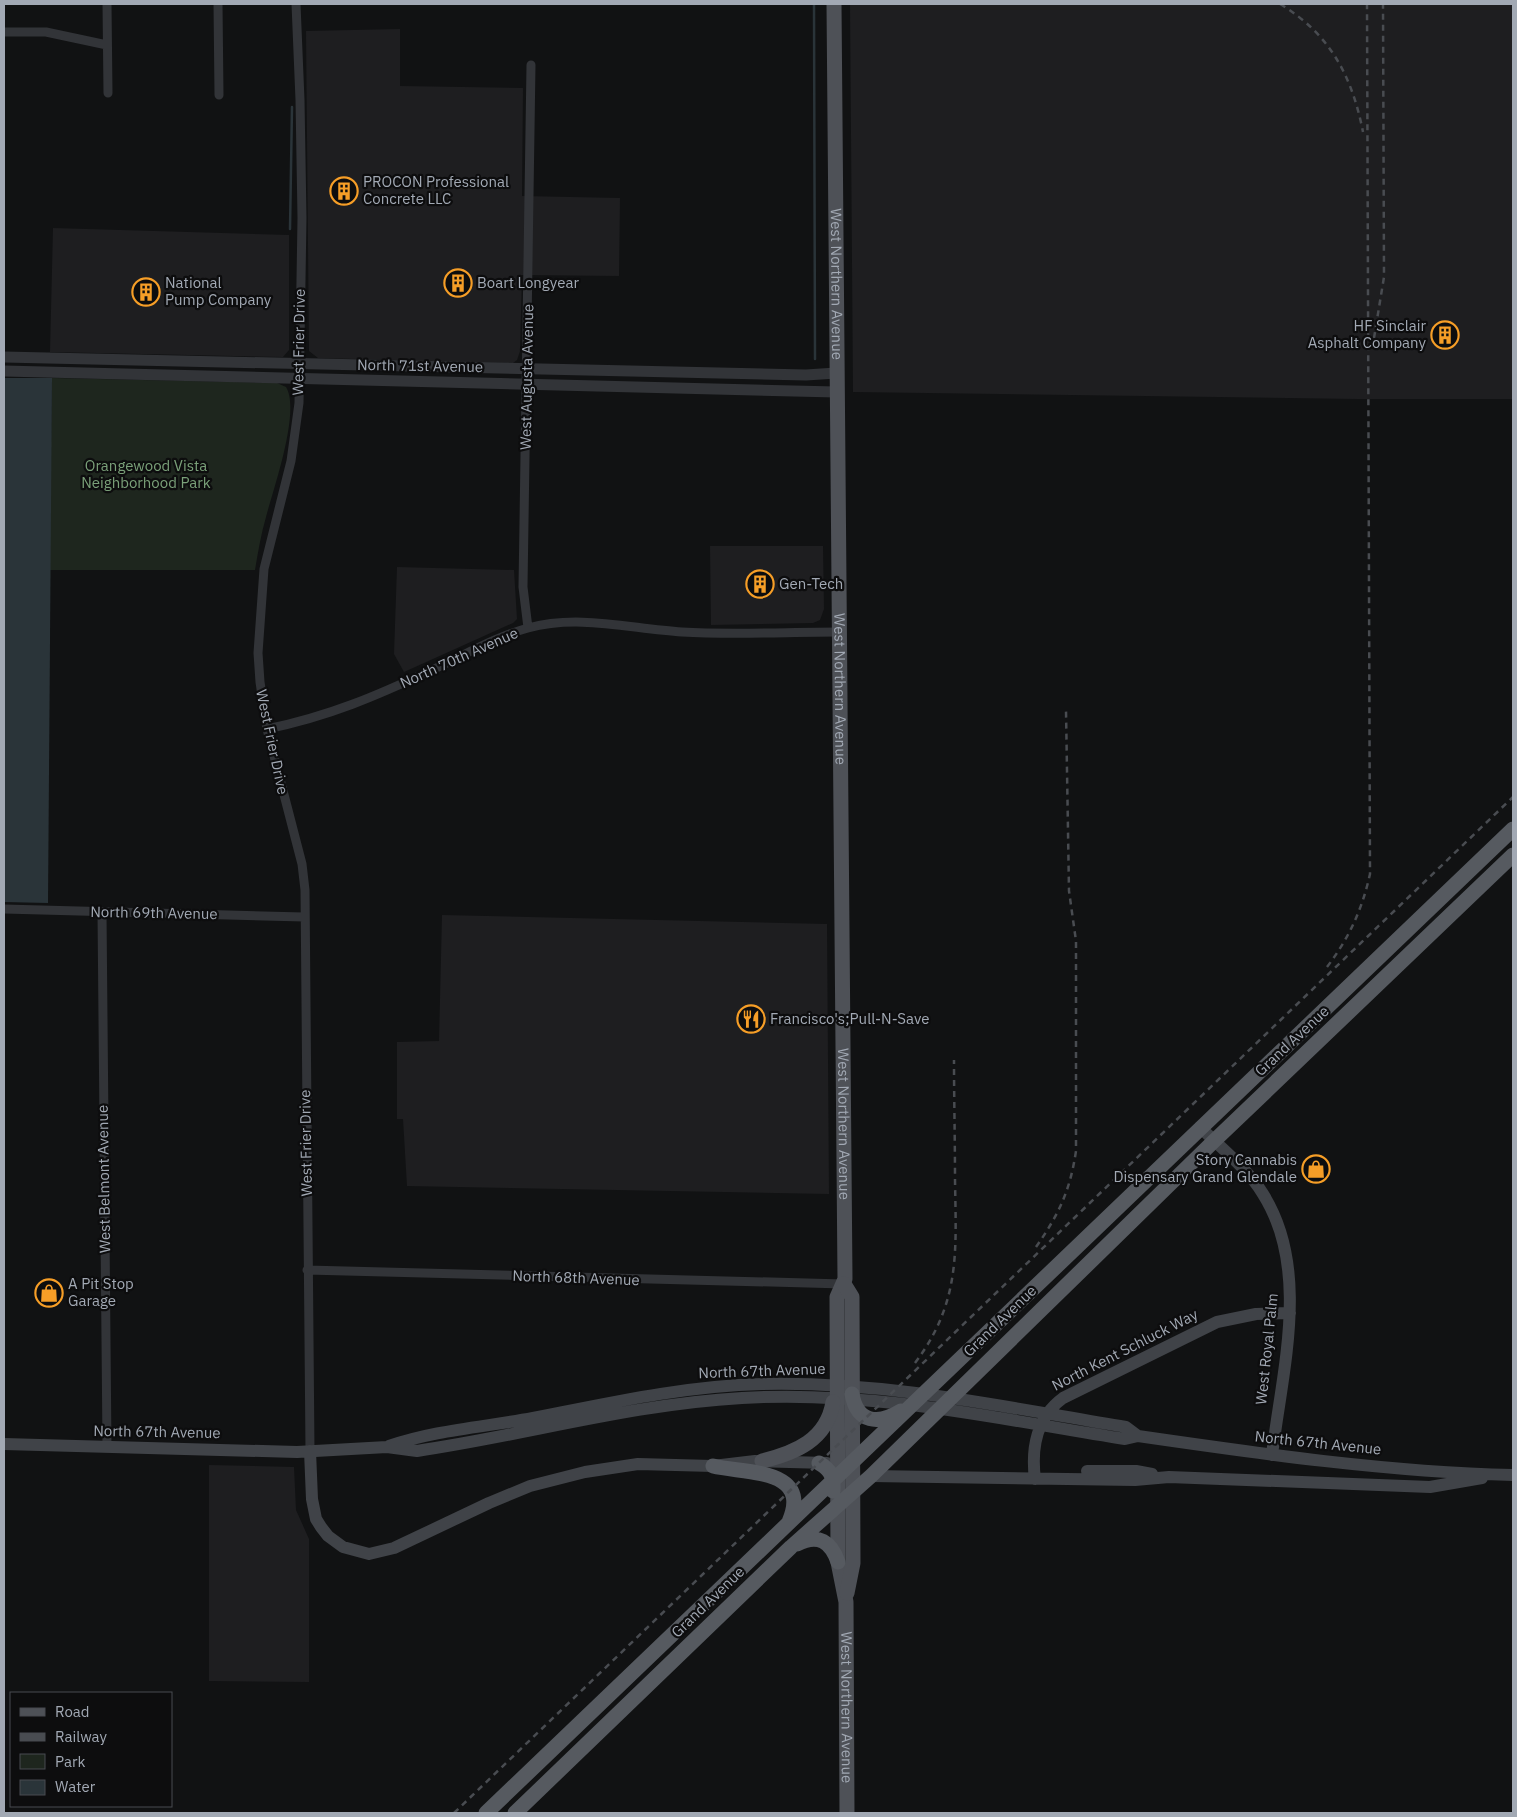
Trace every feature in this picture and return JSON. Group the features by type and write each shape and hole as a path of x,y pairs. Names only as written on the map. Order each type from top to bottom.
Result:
{"highway":[{"name":"Grand Avenue","path":"486,1813 1513,829"},
{"name":"Grand Avenue","path":"515,1813 791,1547 870,1476 1214,1141 1513,855"},
{"path":"1386,952 1399,965"},
{"path":"852,1394 854,1405 861,1415 878,1420 894,1415 923,1396"},
{"path":"819,1463 840,1472 825,1516"},
{"path":"713,1466 769,1475 782,1481 791,1489 795,1499 794,1511 788,1524"},
{"path":"791,1547 802,1541 820,1540 832,1546 838,1562"}],"main road":[{"name":"West Northern Avenue","path":"834,4 844,1284 837,1297 837,1373 838,1445 846,1459 840,1472"},
{"name":"West Royal Palm","path":"1200,1127 1252,1179 1274,1212 1287,1258 1290,1313 1272,1455"},
{"name":"West Northern Avenue","path":"844,1284 852,1297 852,1394 840,1472 838,1505 838,1562 846,1602"},
{"name":"North Kent Schluck Way","path":"1036,1479 1034,1453 1040,1426 1053,1406 1063,1398 1217,1322 1256,1314 1290,1313"},
{"path":"762,1461 795,1451 820,1433 830,1417 837,1373"},
{"name":"North 67th Avenue","path":"4,1444 310,1452 387,1447 417,1451 502,1437 646,1408 745,1391 877,1387 933,1394 1105,1423 1126,1427 1138,1436"},
{"name":"North 67th Avenue","path":"745,1391 895,1402 1125,1439 1138,1436 1272,1455 1513,1475"},
{"path":"310,1452 310,1488 316,1519 328,1536 343,1547 369,1554 394,1548 489,1503 548,1480 619,1466 713,1466 744,1461 819,1463"},
{"name":"West Northern Avenue","path":"840,1472 853,1492 853,1563 846,1602 847,1813"},
{"path":"840,1472 870,1476"},
{"name":"North 67th Avenue","path":"870,1476 1135,1480 1169,1477 1430,1487 1453,1485 1495,1474"}],"street":[{"path":"107,4 108,93"},
{"path":"218,4 218,95"},
{"name":"West Frier Drive","path":"296,4 302,198 300,378 294,443 268,549 261,596 259,663 267,729 302,864 305,890 310,1452"},
{"path":"4,32 46,32 107,45"},
{"name":"West Augusta Avenue","path":"528,628 523,587 528,384 531,66"},
{"name":"North 71st Avenue","path":"4,357 819,375 836,372"},
{"path":"178,375 179,360"},
{"path":"392,365 392,380"},
{"name":"North 71st Avenue","path":"4,371 836,392"},
{"name":"North 70th Avenue","path":"267,729 338,711 492,641 528,628 577,622 686,633 838,632"},
{"name":"North 69th Avenue","path":"4,910 304,917"},
{"name":"West Belmont Avenue","path":"102,912 107,1447"},
{"name":"North 68th Avenue","path":"307,1270 844,1284"}],"shaded area":[{"path":"850,4 1513,4 1513,399 1357,399 853,392"},
{"path":"400,29 400,86 523,88 522,196 620,198 619,276 522,275 520,351 517,360 513,363 318,358 309,351 306,31"},
{"path":"53,228 289,235 289,350 283,357 50,352"},
{"path":"710,546 823,546 824,609 820,620 813,623 711,625"},
{"path":"397,567 514,570 517,619 513,623 404,672 394,654"},
{"path":"442,915 827,924 829,1194 407,1186 403,1119 397,1119 397,1042 439,1041"},
{"path":"209,1465 294,1467 296,1510 309,1539 309,1682 209,1681"}],"green space":[{"name":"Orangewood Vista Neighborhood Park","path":"52,378 277,383 286,387 290,398 288,432 263,530 255,570 49,570"}],"water":[{"path":"4,378 52,378 48,903 4,902"}],"waterway":[{"path":"814,4 815,359"},
{"path":"290,229 292,107"}],"railway":[{"path":"1280,4 1313,29 1336,58 1352,93 1363,132"},
{"path":"1327,967 1354,923 1370,874 1367,4"},
{"path":"1374,338 1384,277 1383,4"},
{"path":"1036,1247 1062,1202 1074,1165 1076,1151 1076,941 1069,891 1066,710"},
{"path":"454,1813 1513,797"},
{"path":"915,1363 930,1341 941,1319 953,1275 956,1230 954,1060"}],"place":[{"name":"PROCON Professional Concrete LLC","path":"344,191"},
{"name":"Boart Longyear","path":"458,283"},
{"name":"National Pump Company","path":"146,292"},
{"name":"HF Sinclair Asphalt Company","path":"1445,335"},
{"name":"Gen-Tech","path":"760,584"},
{"name":"Francisco's;Pull-N-Save","path":"751,1019"},
{"name":"Story Cannabis Dispensary Grand Glendale","path":"1316,1169"},
{"name":"A Pit Stop Garage","path":"49,1293"}]}
